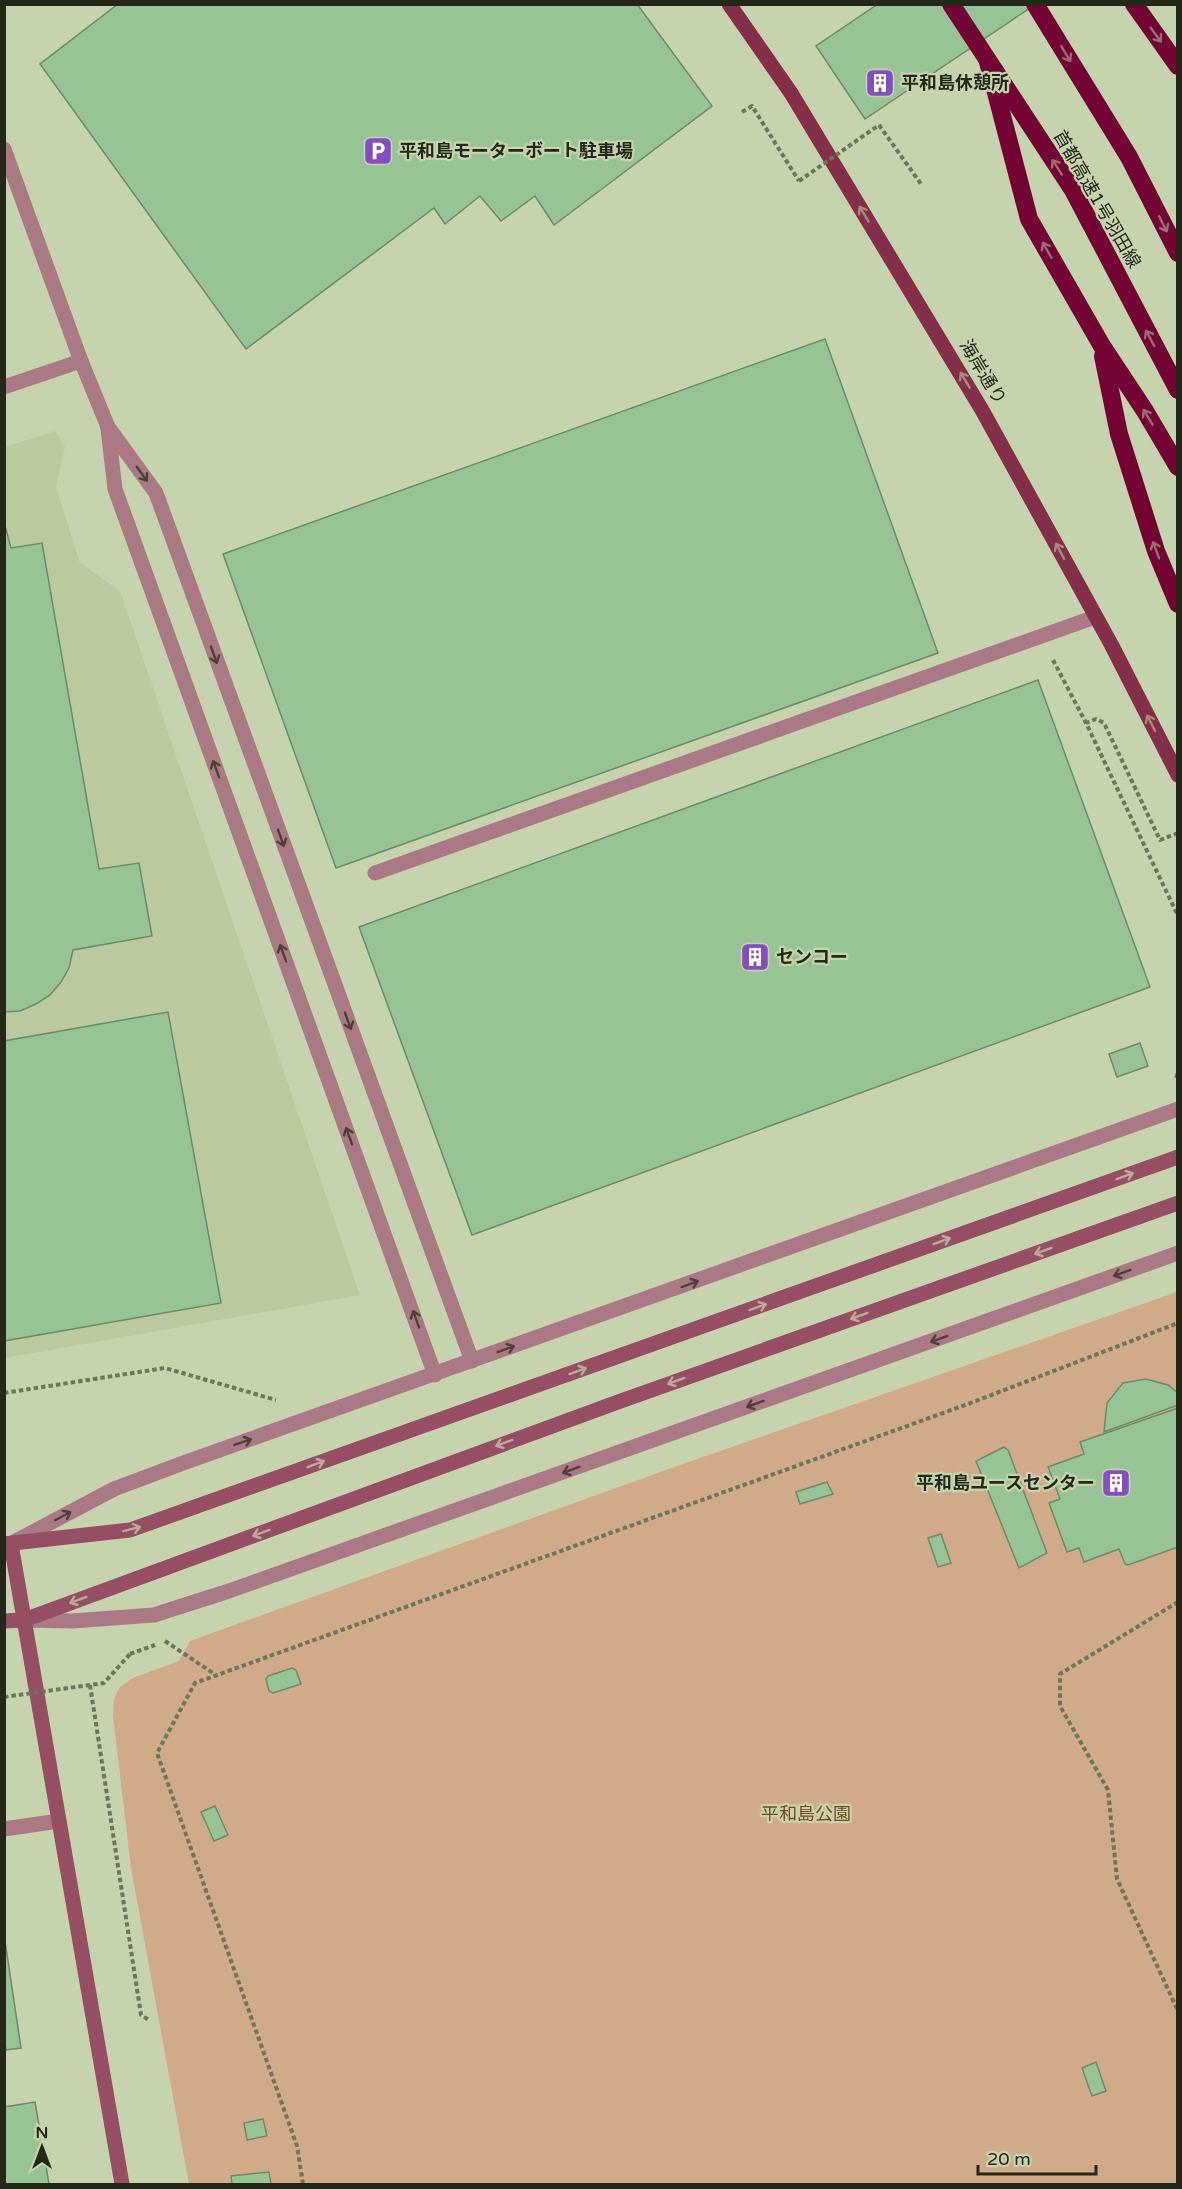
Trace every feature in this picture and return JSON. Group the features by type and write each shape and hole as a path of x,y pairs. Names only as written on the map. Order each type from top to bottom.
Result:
{"highway":[{"name":"首都高速1号羽田線","path":"951,4 1072,190 1178,390"},
{"path":"1035,4 1129,158 1178,253"},
{"path":"1134,4 1178,66"},
{"path":"988,62 1029,219 1102,346 1145,411 1178,467"},
{"path":"1102,346 1119,434 1156,551 1178,604"}],"main road":[{"name":"海岸通り","path":"729,4 791,93 982,410 1178,775"}],"street":[{"path":"4,149 81,361 108,427 156,493 472,1362"},
{"path":"4,387 81,361"},
{"path":"108,427 115,489 435,1375"},
{"path":"375,873 1095,617"},
{"path":"8,1544 114,1489 1178,1109"},
{"path":"8,1544 130,1530 1178,1157"},
{"path":"24,1620 618,1402 1178,1203"},
{"path":"4,1621 72,1621 154,1614 229,1592 1178,1253"},
{"path":"8,1544 24,1620 122,2184"},
{"path":"4,1828 59,1821"}],"path":[{"path":"742,112 752,106 799,181 879,125 921,184"},
{"path":"1055,663 1178,916"},
{"path":"1086,723 1096,719 1104,723 1160,840 1178,833"},
{"path":"303,2184 297,2145 157,1753 195,1683 968,1404 1178,1323"},
{"path":"4,1393 165,1368 276,1400"},
{"path":"1178,1602 1060,1674 1060,1706 1108,1790 1117,1879 1178,2011"},
{"path":"166,1641 217,1675"},
{"path":"4,1697 104,1683 130,1654 159,1643"},
{"path":"90,1686 141,2015 149,2020"},
{"path":"4,1764 6,1771 4,1777"}],"shaded area":[{"path":"55,431 65,447 56,487 80,563 120,591 360,1295 5,1358 5,447"}],"green space":[{"name":"平和島公園","path":"1177,1292 1177,2184 189,2184 131,1868 113,1716 114,1699 120,1687 133,1678 179,1661 190,1641 680,1465"}],"building":[{"name":"平和島モーターボート駐車場","path":"118,4 637,4 712,106 554,225 535,196 501,221 480,196 445,224 434,208 246,349 40,64"},
{"name":"平和島休憩所","path":"878,4 1036,4 865,119 816,46"},
{"path":"825,339 938,653 336,868 223,554"},
{"path":"4,522 11,548 42,543 99,869 139,863 152,936 73,950 69,968 50,995 20,1011 4,1012"},
{"name":"センコー","path":"1038,680 1150,987 472,1235 359,927"},
{"path":"168,1012 221,1303 4,1341 4,1041"},
{"path":"1140,1043 1148,1066 1117,1077 1109,1054"},
{"path":"1146,1379 1168,1385 1178,1393 1178,1405 1104,1432 1107,1403 1123,1383"},
{"name":"平和島ユースセンター","path":"1178,1408 1178,1547 1128,1565 1125,1564 1119,1549 1084,1562 1079,1548 1067,1552 1049,1503 1060,1499 1048,1467 1084,1454 1080,1442"},
{"path":"1004,1447 1008,1450 1047,1553 1019,1568 976,1461"},
{"path":"827,1482 833,1494 800,1504 796,1492"},
{"path":"941,1534 951,1563 938,1567 928,1538"},
{"path":"292,1668 296,1670 301,1684 273,1693 269,1691 266,1679 268,1676"},
{"path":"215,1806 228,1835 214,1841 201,1812"},
{"path":"4,1934 21,2048 6,2050 4,2039"},
{"path":"1096,2062 1106,2091 1092,2096 1082,2068"},
{"path":"35,2102 49,2184 4,2184 4,2107"},
{"path":"263,2119 267,2136 247,2140 244,2123"},
{"path":"269,2172 271,2184 232,2184 231,2176"}],"place":[{"name":"平和島休憩所","path":"880,83"},
{"name":"平和島モーターボート駐車場","path":"378,151"},
{"name":"センコー","path":"755,957"},
{"name":"平和島ユースセンター","path":"1116,1483"}]}
